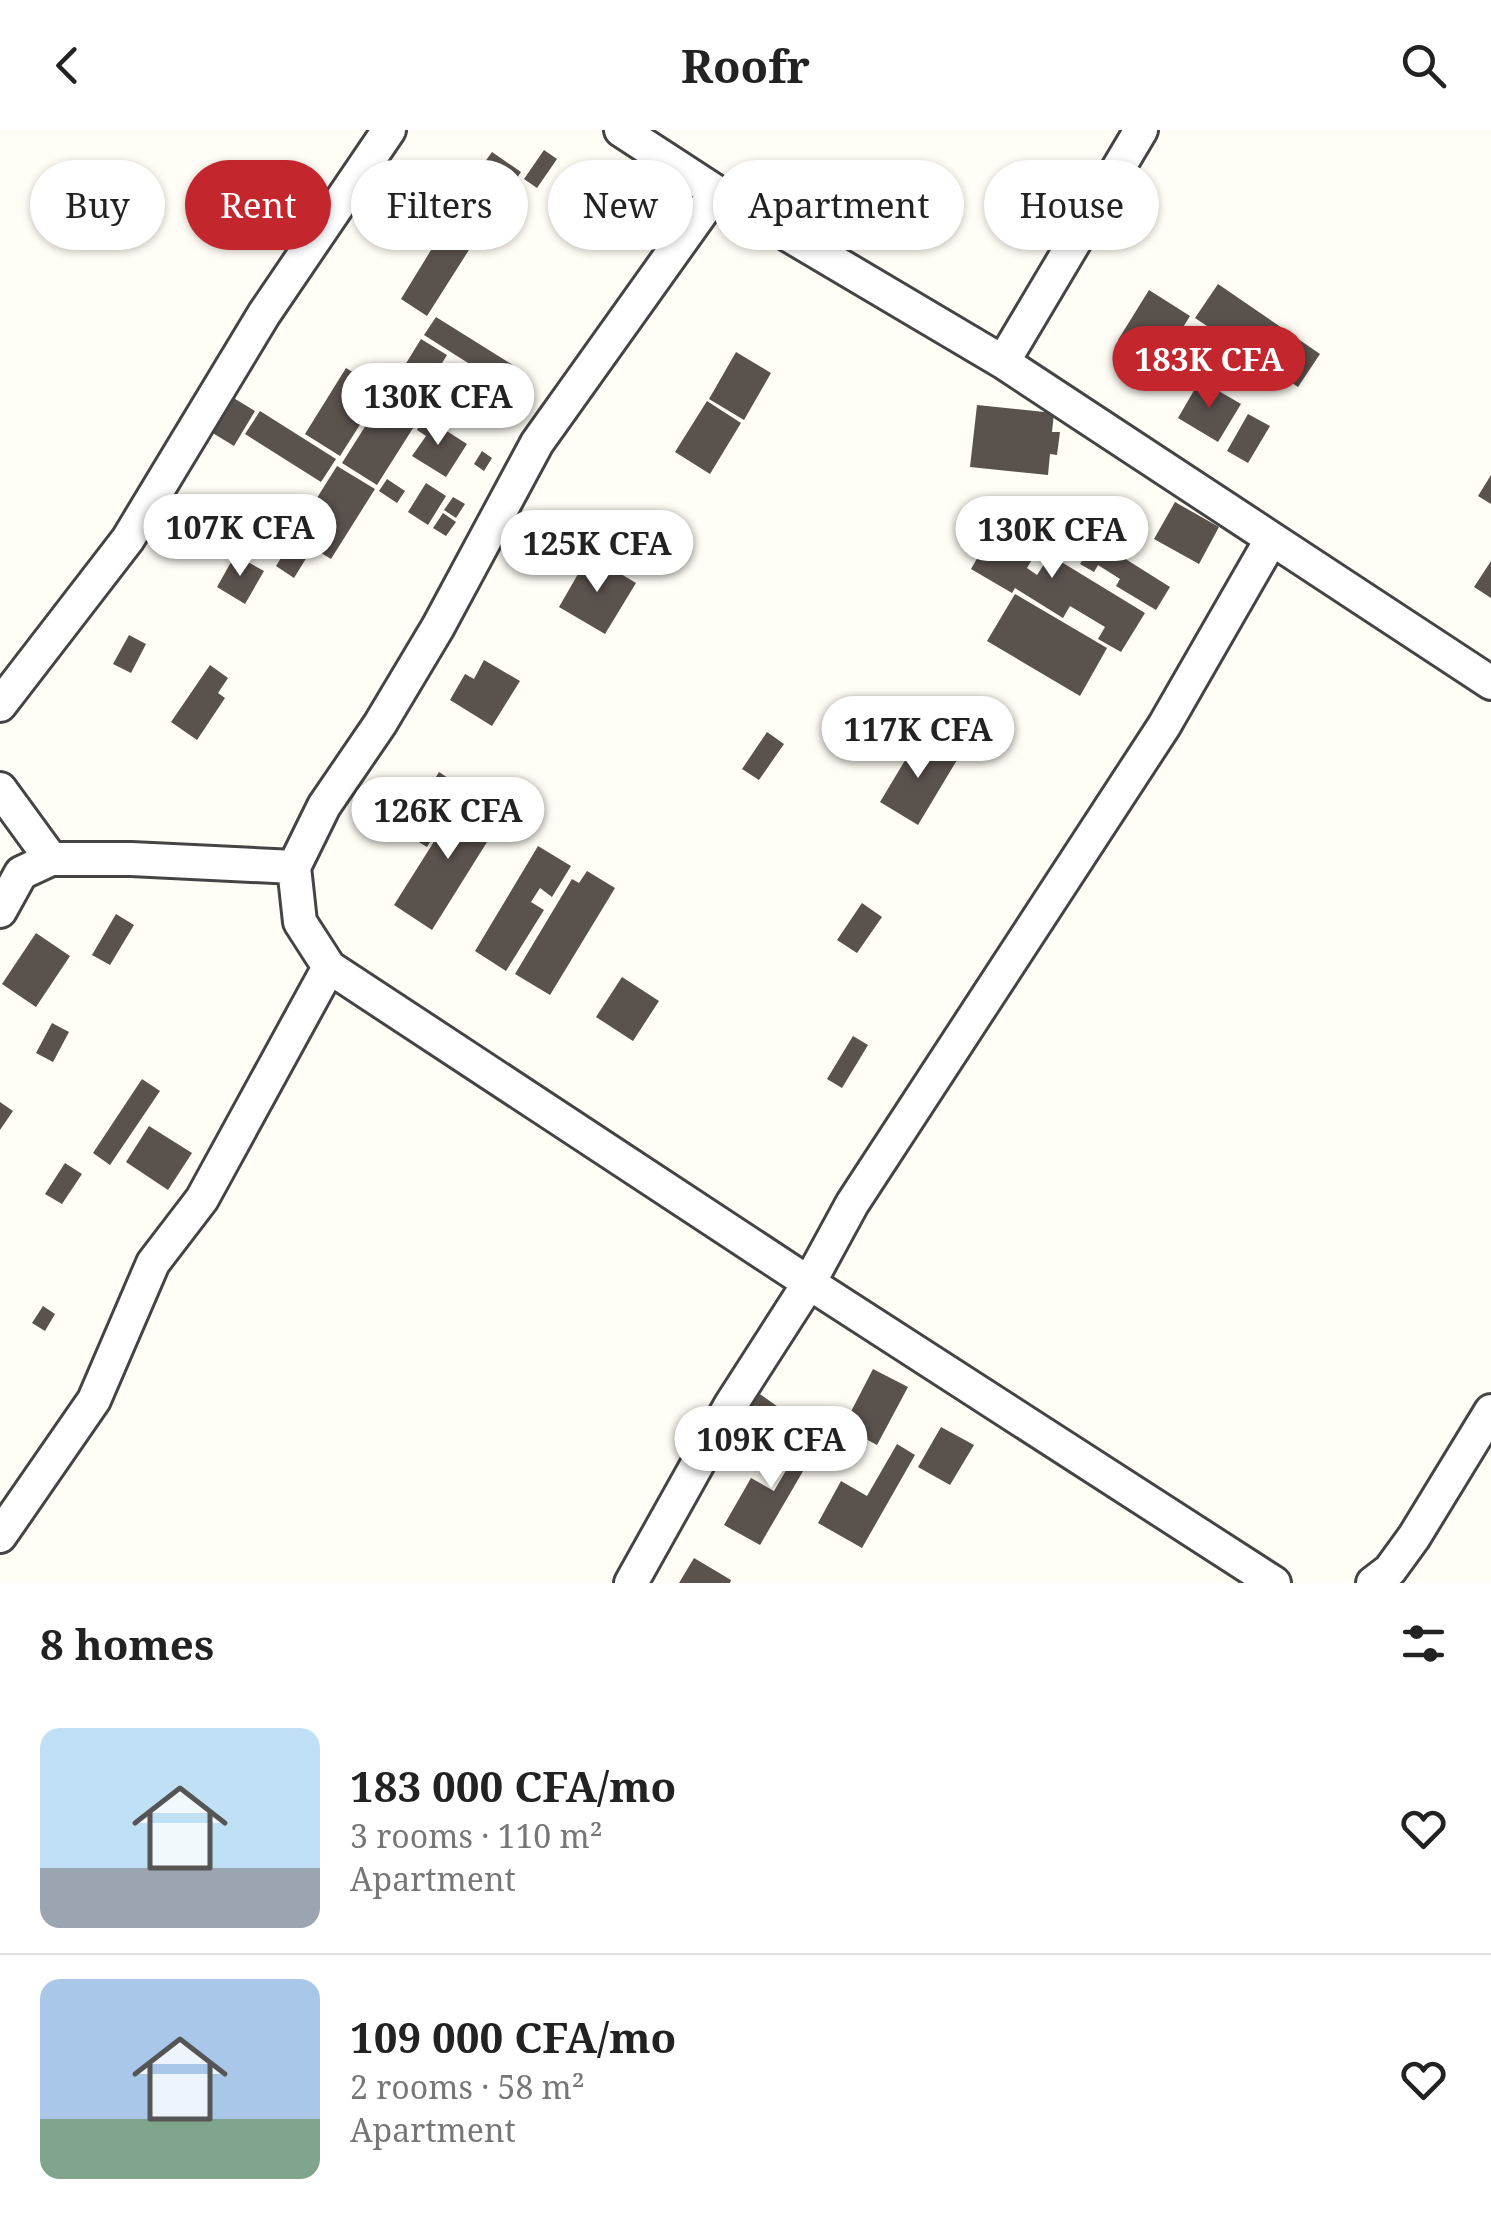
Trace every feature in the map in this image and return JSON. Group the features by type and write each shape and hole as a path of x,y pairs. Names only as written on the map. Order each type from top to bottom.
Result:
{"street":[{"path":"0,706 128,539 264,314 390,130"},
{"path":"621,130 713,190"},
{"path":"1003,362 1141,130"},
{"path":"713,196 537,443 438,627 380,724 324,806 294,867 300,922 329,967 1274,1583"},
{"path":"814,250 1003,362 1491,683"},
{"path":"632,1583 730,1406 809,1283 852,1204 1164,726 1272,540"},
{"path":"0,789 52,859"},
{"path":"0,911 21,873 52,859 294,867"},
{"path":"0,1536 94,1400 153,1263 202,1198 329,967"},
{"path":"1373,1583 1390,1570 1414,1537 1491,1411"}],"building":[{"path":"544,150 557,159 548,160 548,172 537,188 528,182 528,173"},
{"path":"492,152 504,160 486,160"},
{"path":"431,250 469,250 427,316 401,299"},
{"path":"1218,284 1320,354 1298,387 1195,318"},
{"path":"1149,290 1190,316 1159,366 1118,340"},
{"path":"436,317 521,370 509,389 424,335"},
{"path":"421,339 447,355 415,407 389,391"},
{"path":"736,352 771,373 744,420 709,399"},
{"path":"346,368 382,390 340,456 305,434"},
{"path":"1200,380 1241,404 1218,442 1178,418"},
{"path":"385,395 420,417 377,485 342,463"},
{"path":"232,397 255,411 234,446 211,432"},
{"path":"707,401 741,423 710,474 675,452"},
{"path":"977,405 1054,413 1052,432 1060,432 1057,455 1050,454 1048,475 970,467"},
{"path":"260,411 336,459 321,482 245,434"},
{"path":"1248,414 1270,426 1248,463 1227,451"},
{"path":"425,417 467,444 446,477 412,456 426,436 417,430"},
{"path":"482,451 492,458 484,471 474,464"},
{"path":"337,466 375,489 331,559 293,536"},
{"path":"1491,475 1491,504 1478,496"},
{"path":"387,479 405,491 397,503 379,491"},
{"path":"426,483 446,496 428,525 408,512"},
{"path":"453,497 465,504 456,518 444,510"},
{"path":"1175,502 1219,527 1199,564 1154,539"},
{"path":"443,513 456,522 446,536 433,528"},
{"path":"1017,514 1048,533 1027,568 1037,575 1050,555 1145,613 1121,652 1098,639 1105,627 1070,606 1063,618 1015,588 1012,593 971,569 983,548 976,543 987,524 1004,535"},
{"path":"1062,519 1170,587 1156,610 1116,586 1120,579 1098,565 1094,572 1080,564 1087,553 1066,540 1061,548 1048,540"},
{"path":"292,540 310,552 294,578 276,566"},
{"path":"235,555 264,571 245,604 217,587"},
{"path":"589,555 636,583 605,634 559,607"},
{"path":"1491,561 1491,598 1474,587"},
{"path":"1015,594 1107,648 1080,696 987,641"},
{"path":"129,635 146,644 131,673 113,664"},
{"path":"484,660 520,681 492,726 450,700 465,674 474,679"},
{"path":"210,665 228,678 218,693 225,698 197,740 171,722"},
{"path":"767,732 784,744 759,780 742,769"},
{"path":"919,737 957,760 918,825 880,802"},
{"path":"439,772 463,788 427,847 402,832"},
{"path":"464,794 502,818 432,930 394,905"},
{"path":"538,846 571,866 552,897 540,888 531,902 544,910 506,971 475,951"},
{"path":"587,871 615,888 550,995 515,974 572,879 579,883"},
{"path":"862,903 882,917 857,953 837,940"},
{"path":"116,914 134,925 110,965 92,955"},
{"path":"36,933 70,956 36,1007 2,984"},
{"path":"622,977 659,1001 633,1041 596,1017"},
{"path":"52,1023 69,1032 53,1062 36,1053"},
{"path":"853,1036 868,1045 842,1088 827,1079"},
{"path":"142,1079 160,1091 110,1165 93,1153"},
{"path":"0,1102 13,1111 0,1130"},
{"path":"149,1126 192,1153 168,1190 126,1162"},
{"path":"65,1163 82,1174 62,1204 45,1194"},
{"path":"43,1306 55,1314 45,1331 32,1323"},
{"path":"873,1369 908,1387 877,1445 843,1427"},
{"path":"757,1392 788,1414 770,1438 739,1416"},
{"path":"795,1427 820,1442 760,1545 724,1525 751,1478 774,1491 791,1462 779,1455"},
{"path":"941,1427 974,1445 950,1485 918,1467"},
{"path":"897,1444 915,1455 862,1548 818,1523 841,1481 867,1496"},
{"path":"694,1558 731,1580 730,1583 679,1583"}]}
